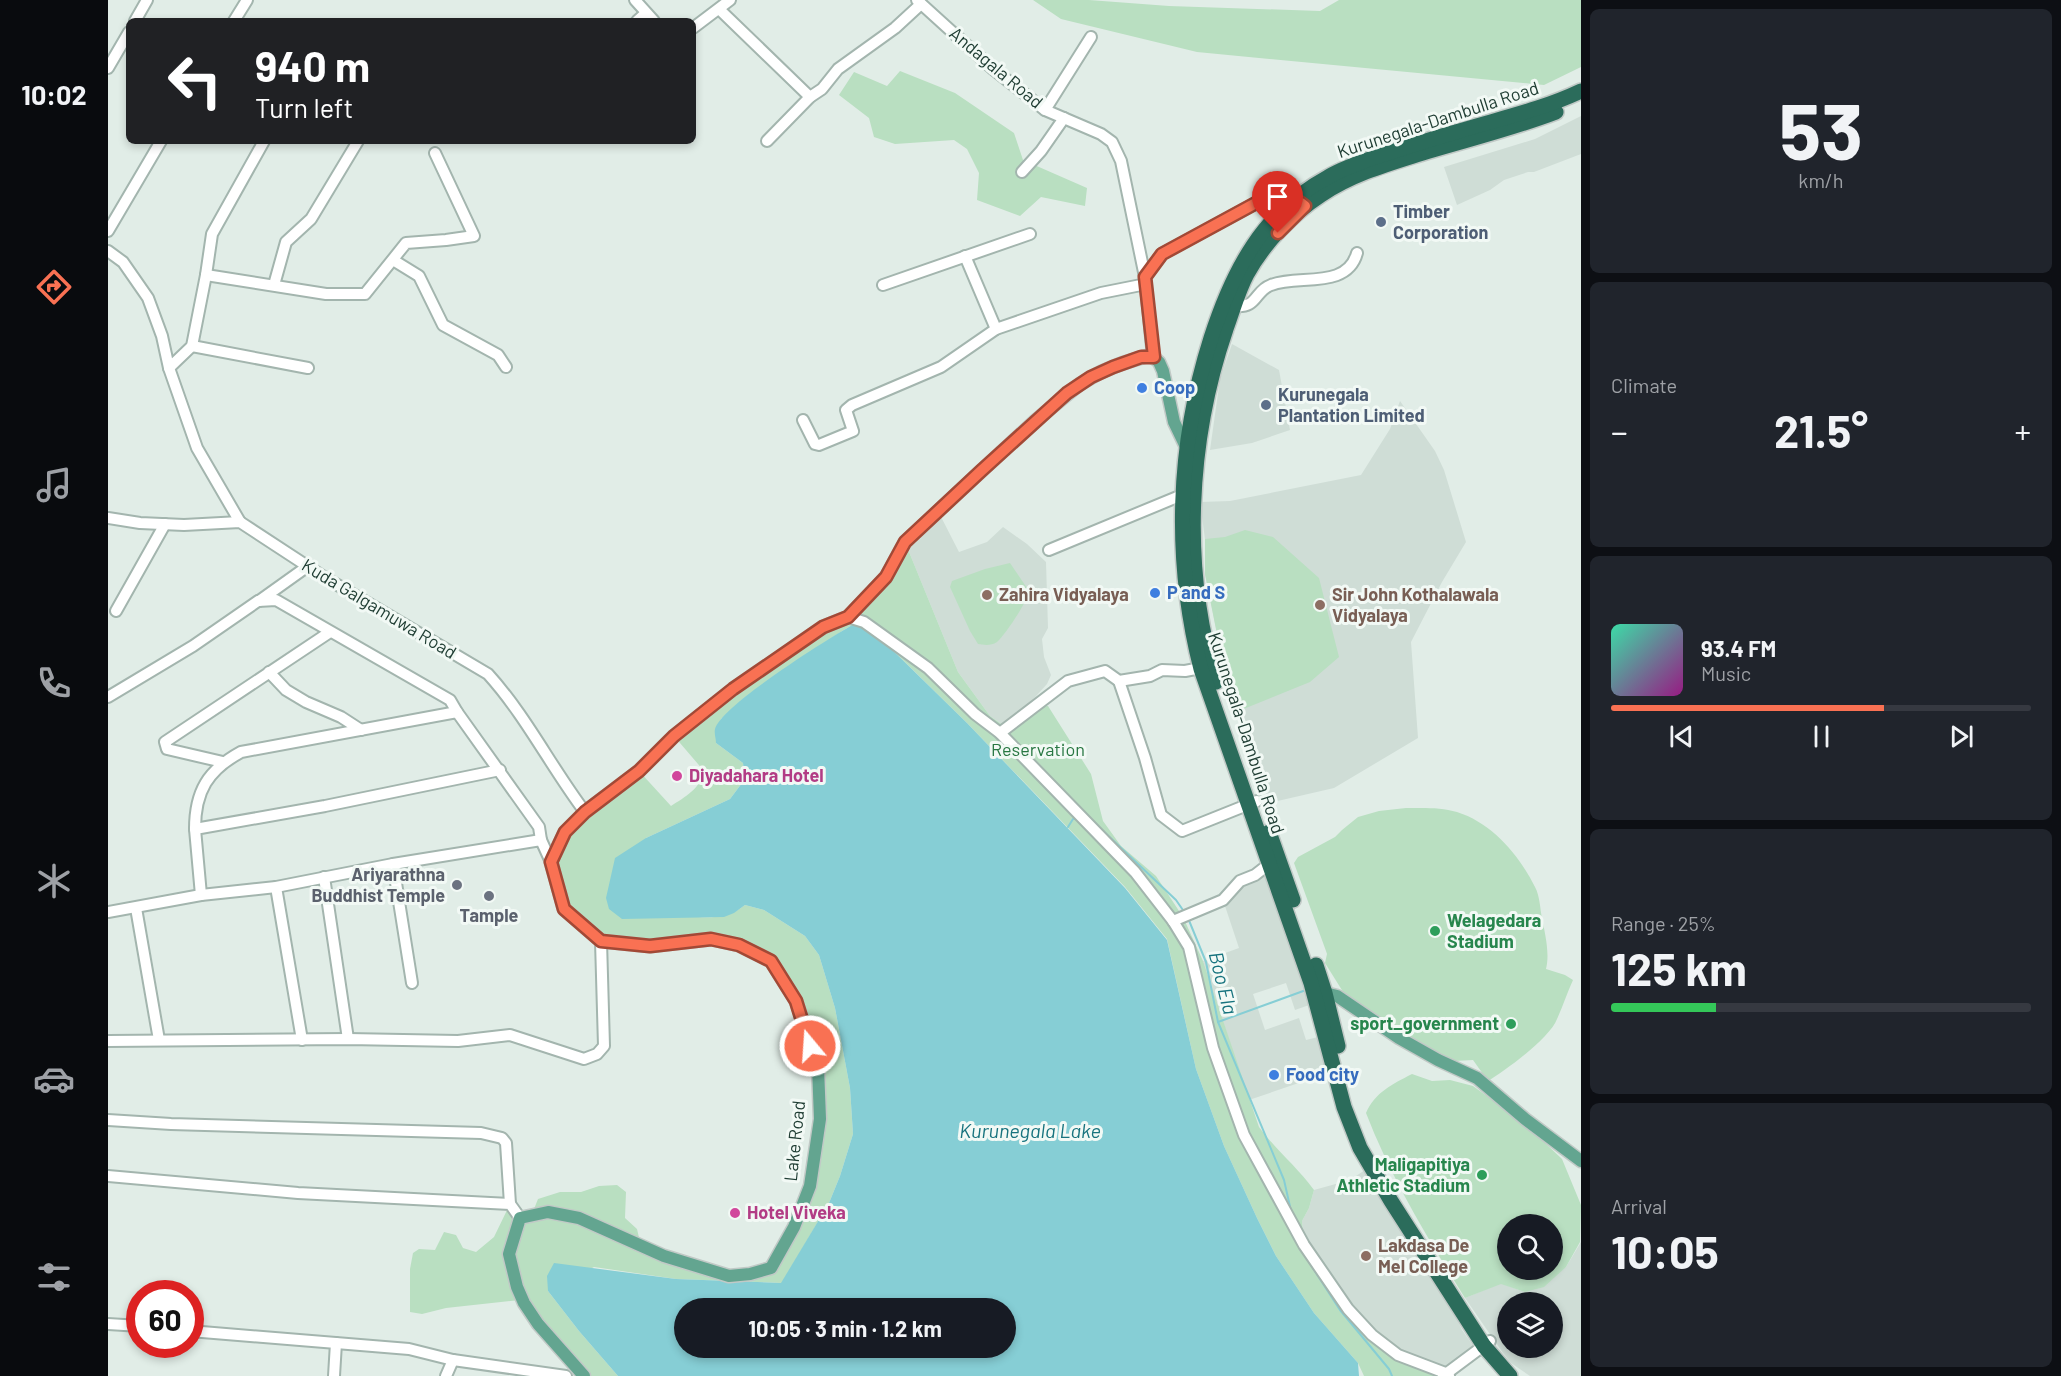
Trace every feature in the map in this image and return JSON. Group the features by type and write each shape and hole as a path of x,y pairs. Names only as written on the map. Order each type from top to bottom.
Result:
{"highway":[{"name":"Kurunegala-Dambulla Road","path":"1206,667 1195,576 1192,447 1234,306 1255,261 1292,217 1300,202 1330,175 1361,162 1444,135 1543,107 1581,91"},
{"name":"Kurunegala-Dambulla Road","path":"1503,1373 1368,1142 1347,1088 1320,995 1253,803 1224,710 1192,633 1185,576 1182,495 1206,355 1240,265 1271,221 1300,202 1349,178 1446,146 1517,126 1581,101"},
{"name":"Kurunegala-Dambulla Road","path":"1487,1343 1523,1376"}],"main road":[{"path":"601,941 564,909 551,862 565,832 585,812 639,771 674,736 733,689 823,627 848,617 886,577 905,542 1067,393 1091,377 1113,367 1141,357 1154,357 1164,371 1174,422 1192,447"},
{"name":"Lake Road","path":"520,1218 548,1212 579,1218 664,1256 729,1276 750,1274 771,1268 794,1227 810,1186 820,1119 818,1067 796,1001 771,961 739,945 711,939 650,946 601,941"},
{"path":"1320,995 1345,1000 1414,1047 1477,1078 1525,1119 1581,1161"},
{"path":"520,1218 509,1254 517,1287 524,1303 538,1324 584,1376"}],"street":[{"path":"137,18 147,0"},
{"path":"236,18 247,0"},
{"path":"635,0 650,17"},
{"path":"696,26 720,10 730,0"},
{"path":"767,141 810,97 822,89 838,69 895,28 919,2"},
{"name":"Andagala Road","path":"919,2 993,69 1045,110 1101,134 1112,142 1121,160 1146,280 1154,357"},
{"path":"720,10 810,97"},
{"path":"108,68 126,37"},
{"path":"1045,110 1091,37"},
{"path":"1022,172 1041,151 1064,118"},
{"path":"108,231 159,144"},
{"path":"169,368 192,346 212,234 262,144"},
{"path":"274,285 286,242 311,219 356,144"},
{"path":"206,275 326,294 366,294 406,243 474,236 435,153"},
{"path":"803,420 815,444 819,445 853,431 846,410 852,405 941,367 996,329 1146,280 1162,254 1267,197 1281,196 1300,202"},
{"path":"883,285 1030,234"},
{"path":"108,251 123,262 148,298 197,448 240,522 184,525 108,518"},
{"path":"1234,306 1244,308 1250,305 1269,285 1338,276 1355,260 1357,253"},
{"path":"965,256 996,329"},
{"path":"393,260 419,276 443,325 498,355 506,367"},
{"path":"192,346 308,368"},
{"path":"1049,550 1182,495"},
{"name":"Kuda Galgamuwa Road","path":"240,522 308,566 488,674 507,695 568,790 585,812"},
{"path":"116,611 165,524"},
{"path":"108,697 193,646 308,566"},
{"path":"251,606 258,601 276,600 450,699 539,827 541,840 551,862"},
{"path":"848,617 864,622 928,668 975,714 1000,733 1080,818 1182,917 1213,1048 1244,1135 1304,1245 1348,1309 1372,1335 1398,1355 1447,1375 1487,1343"},
{"path":"223,762 167,749 165,742 330,632"},
{"path":"1119,681 1150,676 1162,670 1185,671 1206,667"},
{"path":"1000,733 1068,681 1105,671 1119,681 1161,815 1182,831 1253,803"},
{"path":"269,672 286,690 306,702 341,717 361,730"},
{"path":"201,895 195,816 203,787 211,773 223,762 241,752 457,712"},
{"path":"195,829 325,806 500,770"},
{"path":"108,912 201,895 276,887 393,864 541,840"},
{"path":"1182,917 1223,900 1240,881 1254,875 1274,860"},
{"path":"393,864 412,983"},
{"path":"324,877 348,1039"},
{"path":"276,887 302,1040"},
{"path":"136,908 159,1040"},
{"path":"108,1041 348,1039 458,1041 510,1035 584,1059 597,1054 604,1046 601,941"},
{"path":"108,1120 171,1124 481,1133 502,1138 506,1143 510,1204 520,1218"},
{"path":"108,1176 298,1193 510,1204"},
{"path":"108,1324 126,1325"},
{"path":"204,1332 410,1349 453,1360 566,1376"},
{"path":"334,1376 336,1343"},
{"path":"446,1376 453,1360"}],"shaded area":[{"path":"1581,116 1581,154 1534,172 1504,180 1490,190 1457,205 1444,167 1535,139"},
{"path":"1232,344 1279,370 1290,430 1252,443 1210,450 1220,379"},
{"name":"Sir John Kothalawala Vidyalaya","path":"1400,401 1435,451 1444,470 1466,542 1411,642 1418,738 1334,788 1269,803 1262,778 1249,749 1222,673 1219,644 1205,574 1205,539 1200,502 1230,501 1361,475 1390,429"},
{"name":"Zahira Vidyalaya","path":"938,511 959,552 987,542 1003,527 1027,544 1046,562 1048,628 1042,639 1044,657 1051,675 1047,684 1007,728 990,716 958,672 905,542"},
{"path":"1263,872 1274,893 1285,933 1312,1004 1295,1010 1286,983 1253,994 1265,1030 1299,1018 1306,1040 1322,1036 1328,1073 1249,1100 1203,961 1239,948 1223,900 1240,881"},
{"name":"Lakdasa De Mel College","path":"1365,1170 1447,1298 1462,1330 1474,1347 1448,1374 1415,1361 1372,1335 1304,1245 1302,1221 1309,1208 1314,1190 1350,1180"},
{"path":"1581,1242 1581,1376 1530,1376 1507,1358 1563,1358 1563,1292 1525,1292 1545,1280 1563,1280 1563,1269"},
{"path":"1501,1283 1525,1292 1497,1292 1497,1344 1465,1298"}],"green space":[{"path":"1033,0 1089,0 1169,6 1320,11 1339,0 1581,0 1581,67 1544,85 1197,52 1061,19"},
{"path":"900,71 955,93 1014,133 1023,160 1087,188 1085,206 1041,197 1020,216 977,200 979,173 967,149 954,140 895,144 874,137 869,118 839,95 854,72 887,86"},
{"path":"1245,530 1273,537 1319,578 1339,657 1310,682 1236,712 1222,673 1219,644 1205,574 1205,539 1225,537"},
{"name":"Reservation","path":"905,542 958,672 990,716 1007,728 1014,729 1037,705 1048,706 1091,774 1103,821 1121,846 1156,876 1183,917 1203,961 1259,1127 1314,1190 1309,1208 1302,1221 1304,1245 1372,1335 1443,1376 1364,1376 1358,1363 1314,1313 1276,1256 1224,1146 1196,1069 1167,939 1125,887 967,723 864,622 854,624 842,631 742,700 721,719 716,743 743,763 745,779 730,799 646,838 689,917 725,915 745,905 764,910 805,936 819,955 835,1008 850,1088 853,1134 829,1203 782,1283 676,1279 594,1267 548,1291 618,1376 584,1376 520,1300 446,1308 422,1314 410,1312 410,1269 413,1253 419,1249 435,1250 444,1232 456,1235 463,1248 476,1252 494,1237 510,1204 520,1218 532,1214 538,1199 560,1192 581,1192 599,1186 617,1185 626,1192 625,1218 637,1229 641,1246 729,1276 771,1268 810,1187 818,1067 796,1001 771,961 711,939 650,946 601,941 564,909 551,862 565,832 639,771 671,806 692,792 700,782 704,771 674,736 848,617"},
{"path":"1010,563 1029,591 1016,618 997,642 990,645 978,644 950,587 952,581"},
{"name":"Welagedara Stadium","path":"1406,808 1451,810 1470,817 1493,832 1513,852 1539,898 1547,944 1546,969 1573,980 1553,1027 1516,1062 1488,1081 1473,1060 1454,1061 1419,1046 1345,995 1325,963 1327,954 1294,863 1298,857 1335,837 1358,817 1379,811"},
{"name":"Maligapitiya Athletic Stadium","path":"1412,1074 1432,1081 1450,1080 1473,1086 1523,1122 1562,1159 1581,1205 1580,1242 1563,1270 1563,1214 1497,1214 1497,1280 1552,1280 1544,1287 1525,1292 1501,1284 1465,1298 1399,1185 1366,1113 1374,1099 1391,1085"}],"water":[{"name":"Kurunegala Lake","path":"854,624 875,633 967,723 1125,888 1167,940 1196,1069 1224,1146 1276,1256 1314,1313 1358,1363 1359,1376 618,1376 579,1331 548,1291 547,1276 554,1263 676,1279 781,1283 829,1203 840,1176 853,1134 850,1088 835,1008 819,955 805,936 764,910 745,905 724,917 622,919 609,909 606,898 615,858 646,838 730,799 745,779 743,763 716,743 715,729 736,704 801,657"}],"waterway":[{"name":"Boo Ela","path":"1068,827 1073,819 1078,818"},
{"name":"Boo Ela","path":"1100,828 1176,900 1185,913"},
{"name":"Boo Ela","path":"1188,918 1206,962 1218,1022 1284,1180 1291,1211"},
{"path":"1218,1022 1306,991"},
{"name":"Boo Ela","path":"1300,1248 1340,1310 1389,1369 1392,1376"}],"place":[{"name":"Timber Corporation","path":"1381,222"},
{"name":"Coop","path":"1142,388"},
{"name":"Kurunegala Plantation Limited","path":"1266,405"},
{"name":"P and S","path":"1155,593"},
{"name":"Zahira Vidyalaya","path":"987,595"},
{"name":"Sir John Kothalawala Vidyalaya","path":"1320,605"},
{"name":"Diyadahara Hotel","path":"677,776"},
{"name":"Ariyarathna Buddhist Temple","path":"457,885"},
{"name":"Tample","path":"489,896"},
{"name":"Welagedara Stadium","path":"1435,931"},
{"name":"sport_government","path":"1511,1024"},
{"name":"Food city","path":"1274,1075"},
{"name":"Maligapitiya Athletic Stadium","path":"1482,1175"},
{"name":"Hotel Viveka","path":"735,1213"},
{"name":"Lakdasa De Mel College","path":"1366,1256"}],"route":[{"path":"810,1046 796,1001 771,961 739,945 711,939 650,946 601,941 564,909 551,862 565,832 585,812 639,771 674,736 733,689 823,627 848,617 886,577 905,542 1067,393 1091,377 1113,367 1141,357 1154,357 1145,277 1162,254 1267,197 1295,198 1305,206 1278,233"}]}
